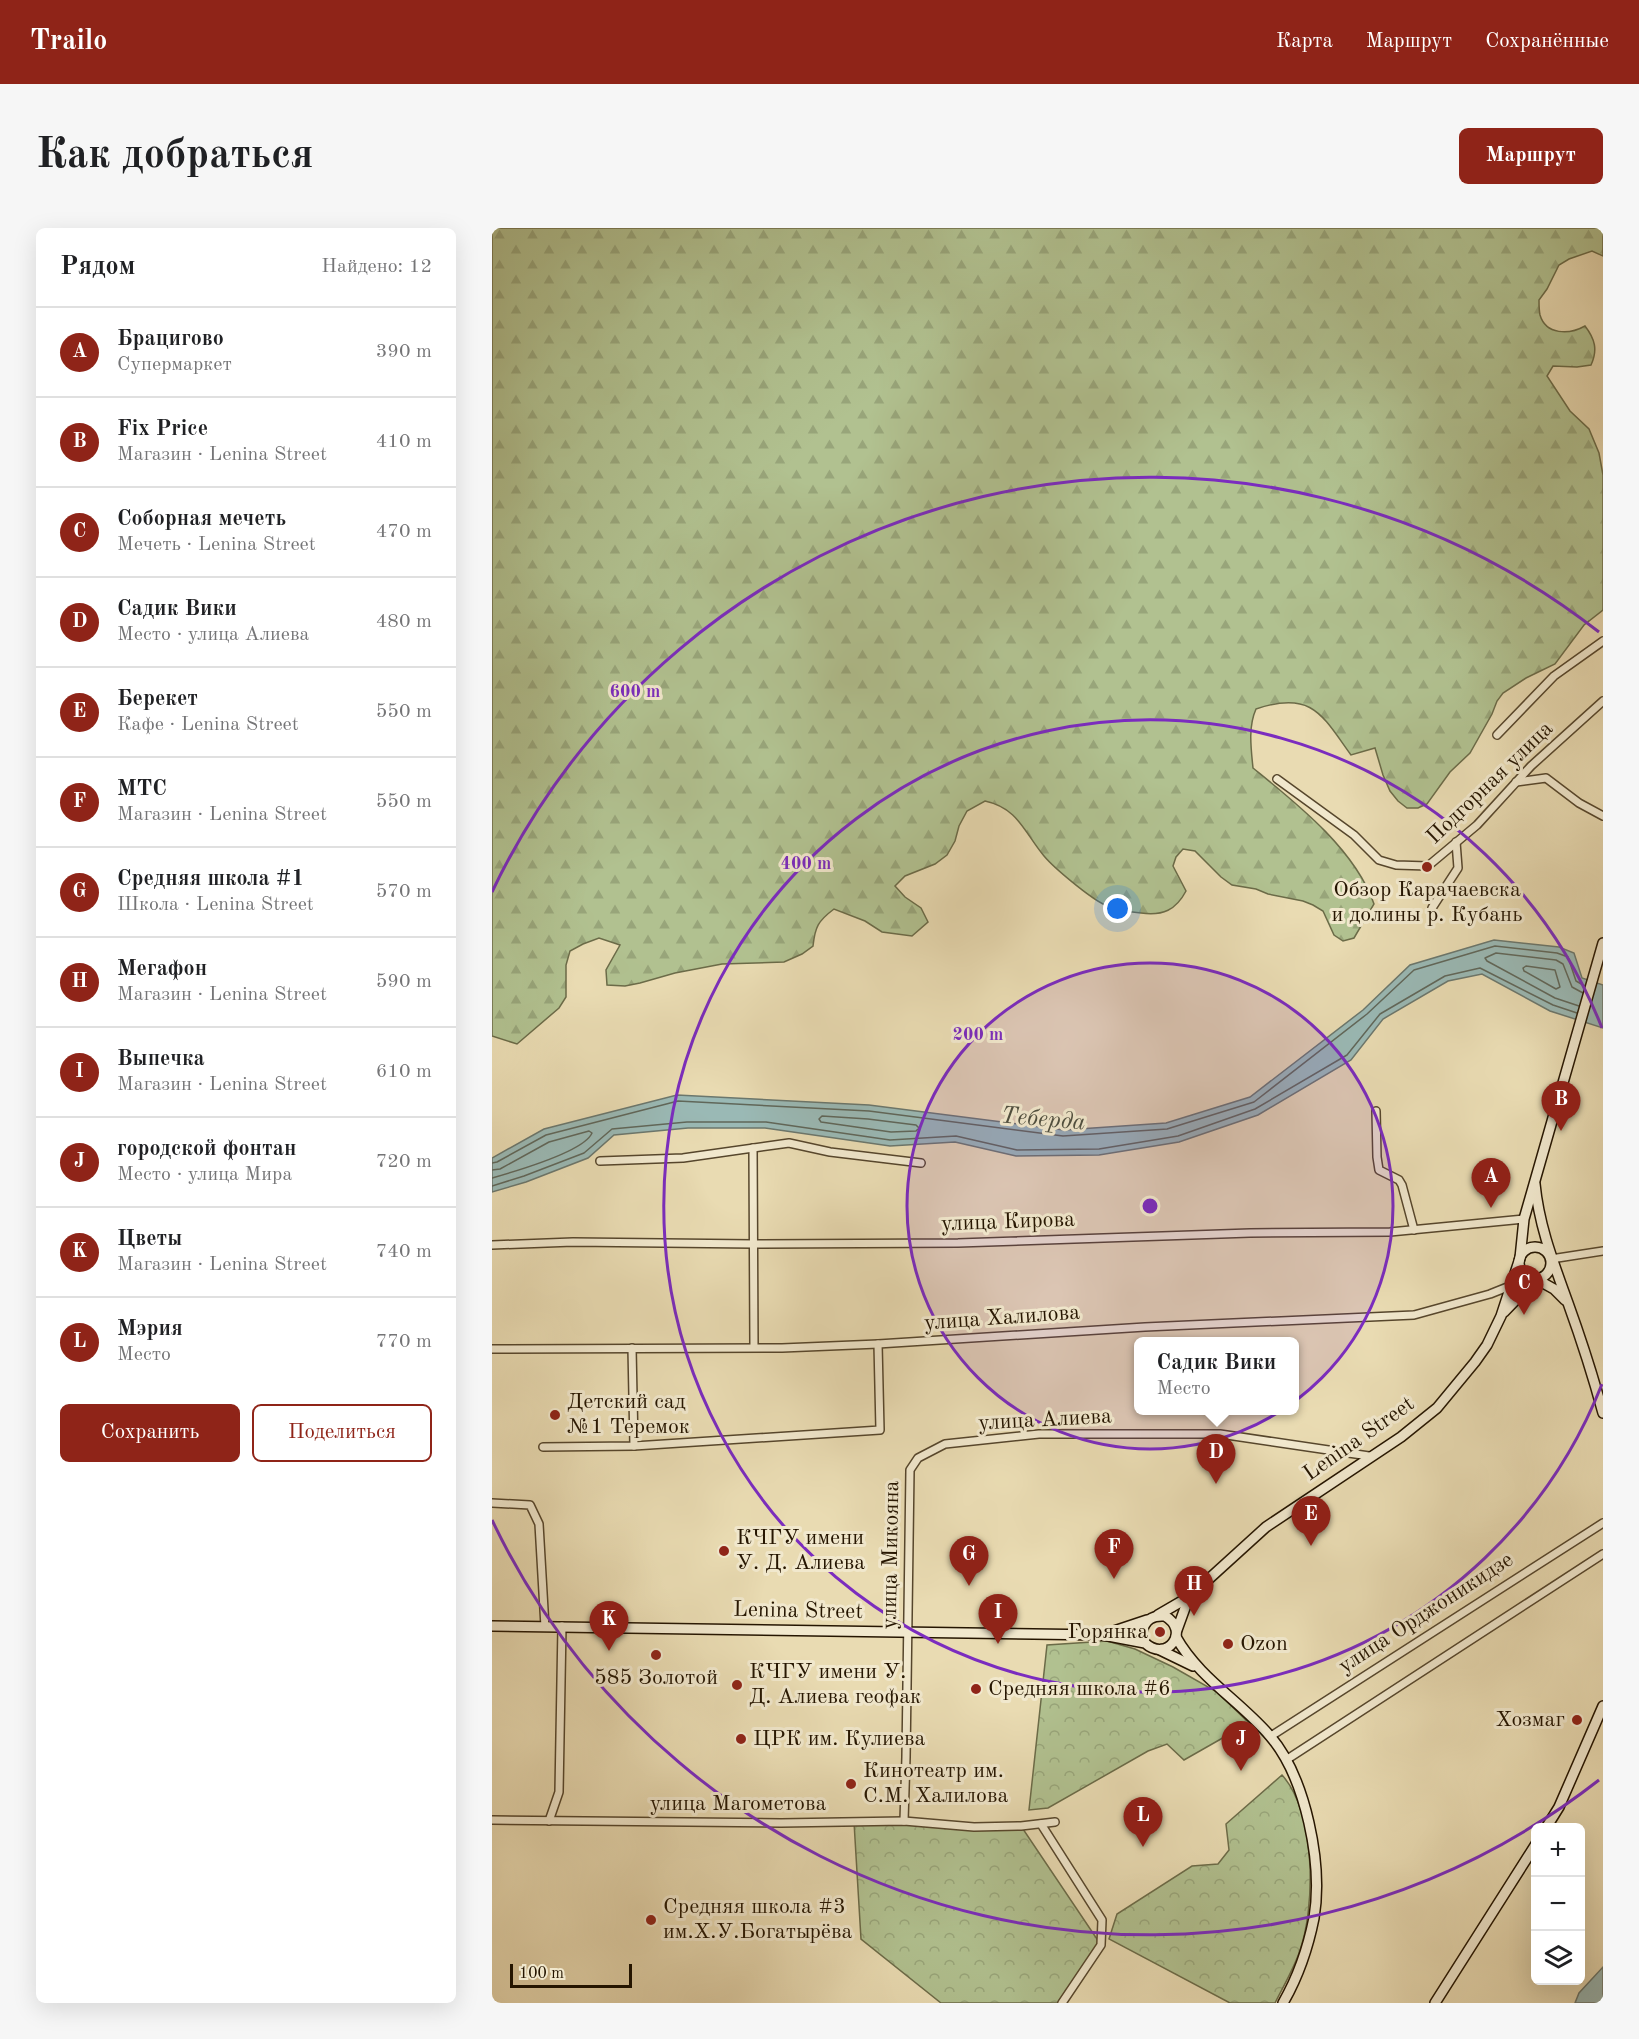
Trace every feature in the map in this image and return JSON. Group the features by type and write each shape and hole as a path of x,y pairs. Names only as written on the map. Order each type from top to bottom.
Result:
{"main road":[{"name":"Lenina Street","path":"1158,1615 1189,1597 1266,1527 1369,1456 1401,1437 1437,1408 1487,1345 1501,1316 1520,1258 1524,1219 1603,943"},
{"name":"Lenina Street","path":"1535,1178 1538,1210 1551,1259"},
{"path":"1569,1305 1554,1289 1523,1273 1520,1258 1524,1252 1538,1247 1546,1251 1551,1259 1569,1305 1603,1413"},
{"path":"1536,1279 1549,1271 1551,1259"},
{"name":"Lenina Street","path":"1501,1316 1536,1279"},
{"name":"Lenina Street","path":"1176,1634 1189,1597"},
{"path":"1198,1669 1145,1643 1142,1632 1147,1620 1158,1615 1171,1620 1185,1654 1198,1669 1271,1736 1286,1760 1302,1795 1311,1835 1316,1884 1314,1917 1304,1957 1294,1984 1283,2003"},
{"name":"Lenina Street","path":"1103,1635 1147,1620"},
{"name":"Lenina Street","path":"492,1626 1103,1635 1145,1643"},
{"path":"1159,1650 1169,1647 1176,1634"},
{"path":"1549,1823 1559,1807 1603,1706"},
{"path":"1435,2003 1531,1852"}],"street":[{"path":"1497,735 1554,676 1603,641"},
{"name":"Подгорная улица","path":"1277,779 1354,835 1379,860 1396,865 1428,867 1476,825 1531,765 1603,701"},
{"path":"1516,782 1546,778 1579,804 1603,816"},
{"path":"1432,908 1458,868 1456,842"},
{"path":"1376,1111 1379,1170 1399,1180 1402,1185 1414,1230"},
{"path":"600,1161 683,1158 789,1143 830,1152 921,1163"},
{"path":"753,1148 754,1347"},
{"name":"улица Кирова","path":"492,1245 573,1242 958,1243 1125,1236 1390,1232 1524,1219"},
{"path":"1551,1259 1603,1251"},
{"name":"улица Халилова","path":"492,1349 782,1348 1145,1327 1414,1315 1490,1294 1510,1286"},
{"path":"543,1447 634,1446 880,1430 878,1344"},
{"path":"632,1348 634,1446"},
{"name":"улица Алиева","path":"910,1470 918,1458 945,1444 1039,1434 1220,1434 1369,1456"},
{"name":"улица Микояна","path":"904,1821 910,1470"},
{"path":"492,1503 530,1505 538,1524 545,1627"},
{"name":"улица Орджоникидзе","path":"1271,1736 1603,1523"},
{"name":"улица Орджоникидзе","path":"1286,1760 1603,1554"},
{"path":"549,1821 559,1792 562,1626"},
{"name":"улица Магометова","path":"492,1820 781,1823 904,1821 974,1827 1021,1826 1055,1822"},
{"path":"1041,1824 1102,1920 1101,1945 1062,2003"}],"green space":[{"path":"492,228 1603,228 1603,256 1592,251 1559,265 1539,300 1540,315 1547,326 1553,330 1565,332 1585,326 1594,345 1591,365 1553,366 1547,376 1570,411 1589,429 1599,453 1603,475 1603,610 1584,625 1555,664 1526,678 1503,693 1470,753 1450,772 1427,804 1418,808 1407,808 1390,791 1375,748 1351,755 1332,728 1314,710 1290,703 1256,709 1251,730 1253,768 1323,828 1353,864 1374,904 1354,938 1343,941 1334,935 1323,911 1313,905 1256,889 1232,885 1195,851 1183,849 1176,857 1173,866 1186,891 1173,907 1156,914 1149,914 1109,907 1091,896 1056,868 1013,815 996,804 985,801 967,811 947,855 935,864 905,876 895,886 905,897 921,908 928,922 912,936 882,932 865,921 834,909 818,925 813,946 784,962 722,964 625,986 607,985 606,970 620,945 599,938 570,951 566,965 566,997 559,1008 517,1044 492,1036"},
{"path":"1107,1641 1135,1649 1217,1692 1249,1723 1184,1760 1167,1744 1148,1751 1048,1808 1029,1810 1047,1645"},
{"path":"1282,1775 1293,1791 1307,1836 1310,1887 1305,1934 1291,1972 1275,2003 1230,2003 1109,1939 1117,1914 1192,1866 1218,1864 1229,1850 1226,1824"},
{"path":"854,1822 1021,1826 1101,1945 1062,2003 941,2003 861,1939"}],"water":[{"path":"1494,940 1559,947 1574,953 1582,978 1603,985 1603,1028 1550,1011 1482,974 1448,981 1383,1019 1351,1060 1258,1115 1179,1142 1099,1155 1016,1156 955,1142 890,1146 765,1128 688,1128 614,1135 588,1158 526,1182 492,1192 492,1158 544,1129 677,1095 869,1105 1064,1130 1166,1123 1250,1097 1363,1010 1410,965"},
{"path":"1603,1967 1603,2003 1575,2003 1579,1993"}],"place":[{"name":"Обзор Карачаевска и долины р. Кубань","path":"1427,867"},
{"name":"Fix Price","path":"1561,1131"},
{"name":"Брацигово","path":"1491,1208"},
{"name":"Соборная мечеть","path":"1524,1315"},
{"name":"Детский сад №1 Теремок","path":"555,1415"},
{"name":"Садик Вики","path":"1216,1484"},
{"name":"Берекет","path":"1311,1546"},
{"name":"КЧГУ имени У. Д. Алиева","path":"724,1551"},
{"name":"МТС","path":"1114,1579"},
{"name":"Средняя школа #1","path":"969,1586"},
{"name":"Мегафон","path":"1194,1616"},
{"name":"Горянка","path":"1160,1632"},
{"name":"Выпечка","path":"998,1644"},
{"name":"Ozon","path":"1228,1644"},
{"name":"Цветы","path":"609,1651"},
{"name":"585 Золотой","path":"656,1655"},
{"name":"КЧГУ имени У. Д. Алиева геофак","path":"737,1685"},
{"name":"Средняя школа #6","path":"976,1689"},
{"name":"Хозмаг","path":"1577,1720"},
{"name":"ЦРК им. Кулиева","path":"741,1739"},
{"name":"городской фонтан","path":"1241,1771"},
{"name":"Кинотеатр им. С.М. Халилова","path":"851,1784"},
{"name":"Мэрия","path":"1143,1847"},
{"name":"Средняя школа #3 им.Х.У.Богатырёва","path":"651,1920"}],"water label":[{"name":"Теберда","path":"1043,1120"}]}
